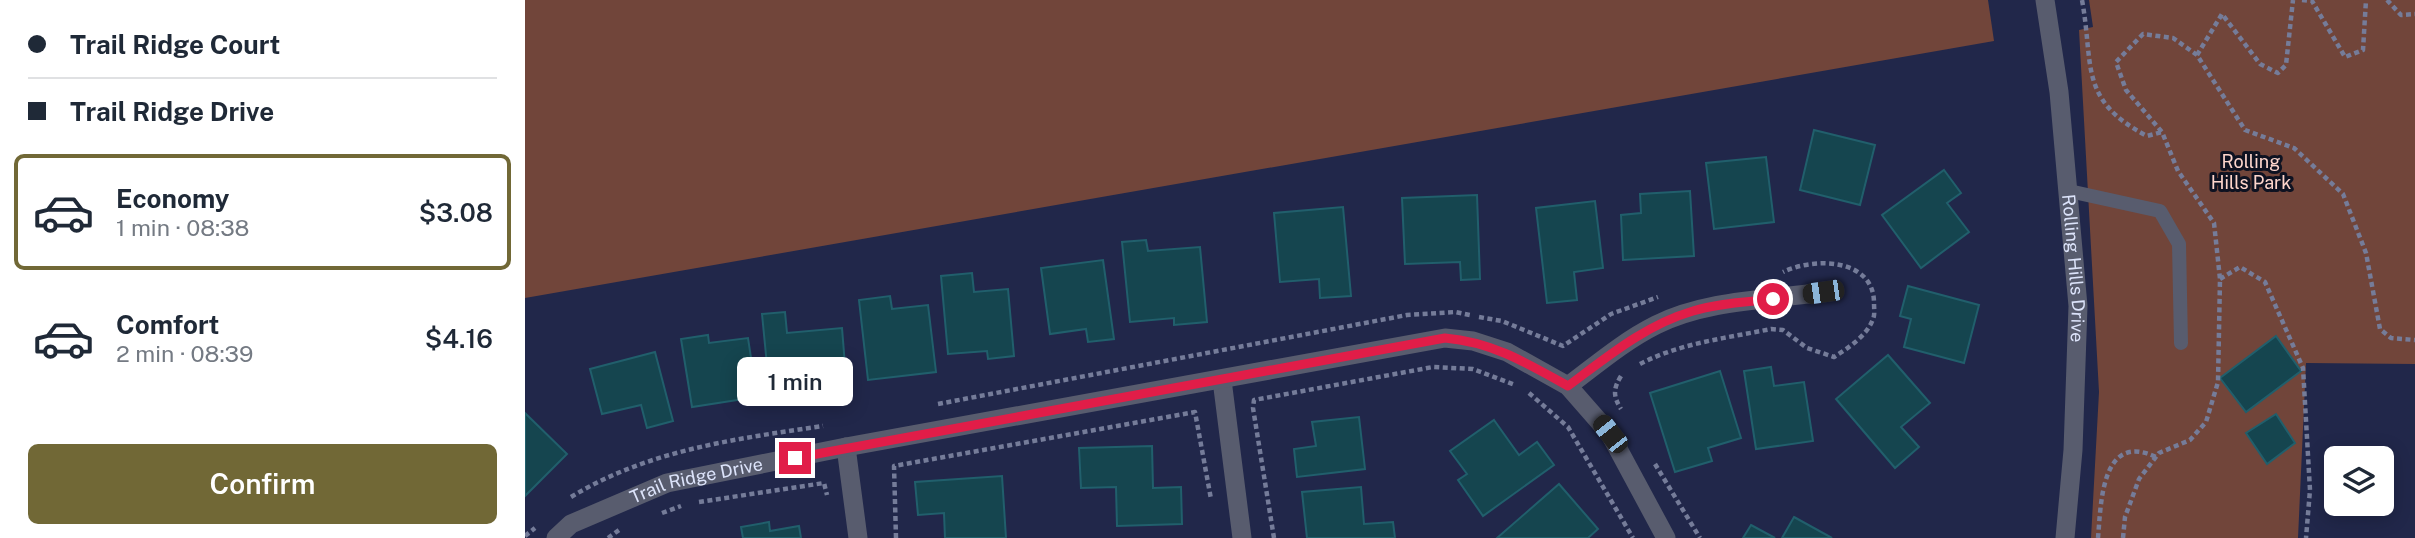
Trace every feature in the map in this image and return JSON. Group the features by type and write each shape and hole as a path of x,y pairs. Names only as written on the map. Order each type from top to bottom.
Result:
{"street":[{"name":"Rolling Hills Drive","path":"2045,0 2059,92 2078,306 2073,450 2065,538"},
{"path":"1568,386 1629,340 1657,324 1693,310 1823,292"},
{"name":"Trail Ridge Drive","path":"556,538 571,524 667,483 846,447 1445,338 1473,341 1507,352 1568,386 1610,434 1666,538"},
{"path":"1222,380 1243,538"},
{"path":"846,447 858,538"}],"lane":[{"path":"2069,191 2160,211 2179,244 2182,343"}],"path":[{"path":"2083,0 2083,18 2098,98 2122,123 2147,136 2162,132"},
{"path":"2197,55 2222,13 2260,64 2278,73 2286,65 2293,0"},
{"path":"2302,0 2312,1 2345,57 2363,50 2367,0"},
{"path":"2387,0 2401,15 2415,14"},
{"path":"2123,538 2125,517 2139,480 2156,457 2190,440 2206,422 2217,382 2220,279 2214,223 2178,171 2162,132 2126,90 2116,62 2143,34 2173,37 2197,55 2245,130 2294,148 2343,194 2366,253 2380,329 2391,338 2415,340"},
{"path":"2220,279 2240,267 2265,282 2302,368 2309,490 2306,538"},
{"path":"1633,368 1657,355 1697,343 1772,329 1783,331 1807,348 1834,357 1855,342"},
{"path":"1273,538 1254,400 1433,367 1473,369 1527,392 1568,427 1633,538"},
{"path":"1622,374 1614,387 1615,398 1622,410"},
{"path":"896,538 894,466 1195,412 1212,504"},
{"path":"2098,538 2103,478 2117,460 2136,451 2156,457"},
{"path":"1650,457 1700,538"},
{"path":"696,503 824,483"},
{"path":"659,514 683,505"},
{"path":"608,538 622,528"}],"green space":[{"path":"525,0 1988,0 1994,41 525,298"},
{"name":"Rolling Hills Park","path":"2089,0 2415,0 2415,364 2306,363 2298,538 2091,538 2099,392 2079,30 2093,27"}],"building":[{"path":"1814,130 1875,145 1860,205 1800,190"},
{"path":"1766,157 1774,222 1714,229 1706,163"},
{"path":"1944,170 1961,193 1947,203 1969,232 1921,268 1882,215"},
{"path":"1690,191 1694,256 1623,260 1621,215 1641,213 1640,194"},
{"path":"1477,195 1480,279 1461,280 1460,262 1405,264 1402,198"},
{"path":"1595,201 1603,268 1574,272 1577,300 1547,303 1536,208"},
{"path":"1343,207 1351,296 1320,298 1319,279 1280,282 1274,213"},
{"path":"1146,240 1148,251 1200,247 1207,322 1174,325 1174,318 1130,322 1122,242"},
{"path":"1103,260 1114,339 1088,342 1086,329 1050,334 1041,268"},
{"path":"972,273 974,292 1008,289 1014,356 988,359 987,351 948,354 941,276"},
{"path":"1908,286 1979,305 1964,363 1904,347 1911,319 1900,316"},
{"path":"890,296 892,309 928,305 936,372 868,380 859,300"},
{"path":"785,312 787,333 842,328 847,390 770,396 762,314"},
{"path":"708,335 709,343 748,338 757,397 692,407 681,339"},
{"path":"2276,336 2301,371 2246,412 2220,378"},
{"path":"655,352 673,421 647,428 641,405 602,414 590,369"},
{"path":"1888,355 1930,403 1901,427 1919,447 1895,468 1836,399"},
{"path":"1771,367 1774,386 1804,382 1813,441 1756,449 1744,371"},
{"path":"1720,371 1741,438 1708,448 1712,461 1675,472 1650,393"},
{"path":"525,413 567,454 525,496"},
{"path":"2276,414 2295,443 2267,464 2246,433"},
{"path":"1359,417 1365,469 1297,477 1294,449 1316,446 1312,422"},
{"path":"1494,420 1519,455 1537,442 1554,465 1483,516 1458,480 1467,474 1450,451"},
{"path":"1152,446 1153,488 1181,487 1182,524 1117,526 1116,487 1081,488 1079,448"},
{"path":"1002,476 1006,538 945,538 944,513 918,515 915,482"},
{"path":"1559,484 1598,529 1588,538 1497,538"},
{"path":"1361,487 1364,524 1393,522 1395,538 1307,538 1302,492"},
{"path":"1794,517 1832,538 1782,538"},
{"path":"769,522 770,531 799,526 801,538 743,538 741,527"},
{"path":"1751,525 1775,538 1743,538"}],"route":[{"path":"795,458 1445,338 1473,341 1507,352 1568,386 1629,340 1657,324 1693,310 1773,299"}]}
